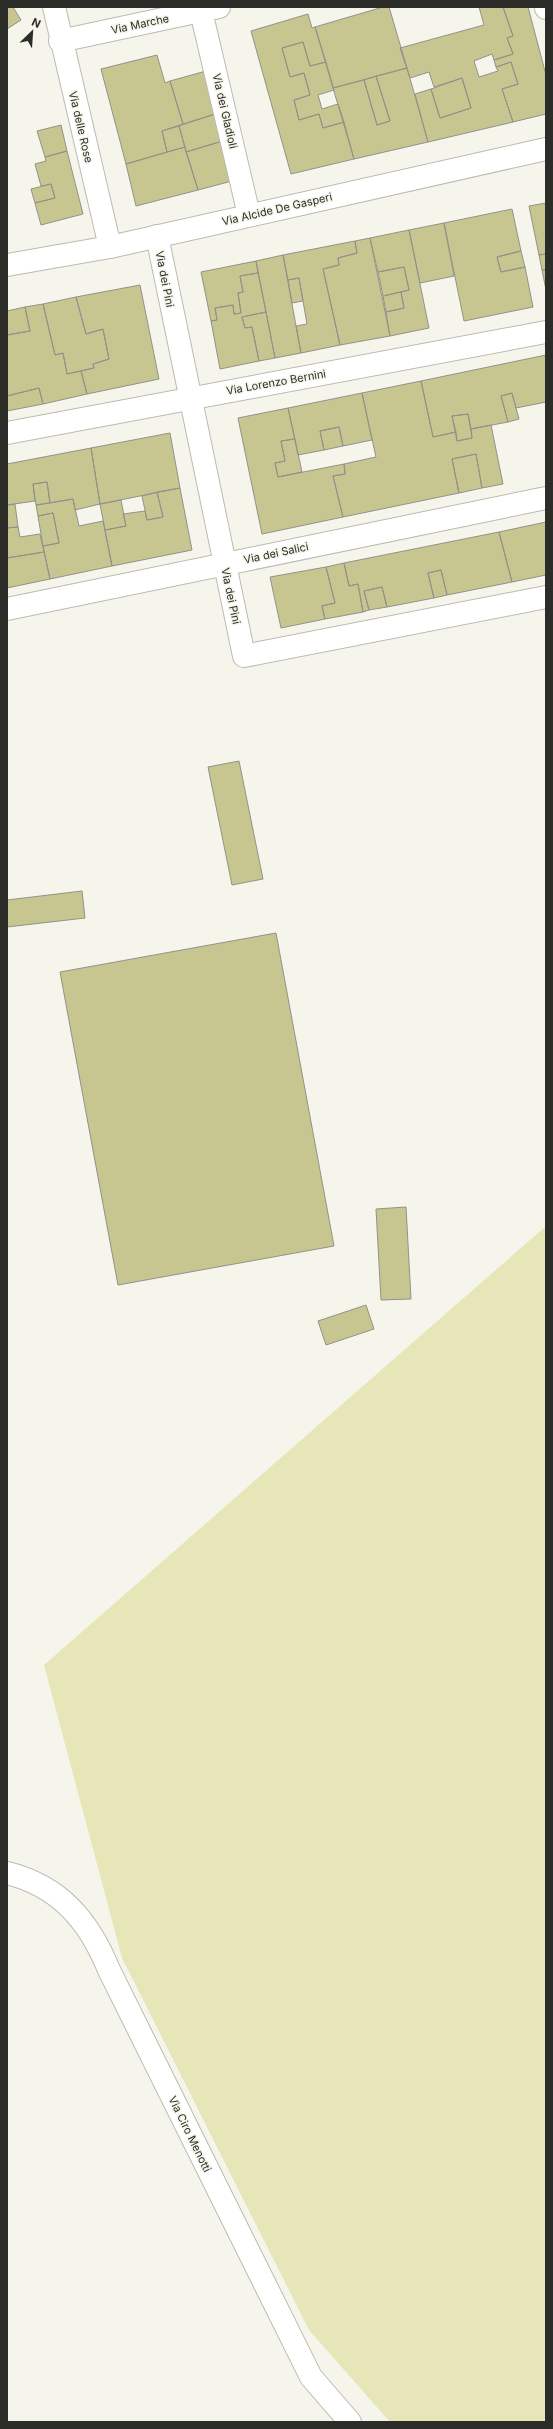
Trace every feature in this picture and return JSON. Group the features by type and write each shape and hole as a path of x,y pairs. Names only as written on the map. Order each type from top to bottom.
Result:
{"street":[{"name":"Via delle Rose","path":"54,7 60,41 110,247"},
{"name":"Via Marche","path":"60,41 207,8"},
{"name":"Via dei Gladioli","path":"207,8 249,215"},
{"name":"Via Alcide De Gasperi","path":"7,265 110,247 546,149"},
{"name":"Via dei Pini","path":"157,236 189,398 244,656 546,597"},
{"name":"Via Lorenzo Bernini","path":"7,432 546,332"},
{"name":"Via dei Salici","path":"7,609 546,498"},
{"name":"Via Ciro Menotti","path":"7,1873 41,1886 64,1901 83,1921 98,1944 112,1977 311,2377 350,2422"}],"green space":[{"path":"546,1226 546,2422 390,2422 309,2330 122,1958 44,1665"}],"building":[{"path":"7,7 13,7 21,20 7,29"},
{"path":"383,7 389,7 407,68 333,88 315,27"},
{"path":"479,7 503,7 513,36 507,38 513,54 494,60 492,54 474,61 479,77 498,71 496,67 511,62 518,84 502,89 513,122 428,142 415,94 431,89 440,118 471,108 462,78 434,87 429,72 410,78 400,48 484,25"},
{"path":"503,7 528,7 546,75 546,114 513,122 502,89 518,84 511,62 496,67 494,60 513,54 507,38 513,36"},
{"path":"308,14 312,28 315,27 326,62 310,66 303,42 282,48 290,77 304,73 310,95 294,100 299,120 319,114 323,128 344,122 354,159 291,174 251,31"},
{"path":"303,42 310,66 326,62 334,90 318,95 322,109 338,104 344,122 323,128 319,114 299,120 294,100 310,95 304,73 290,77 282,48"},
{"path":"157,55 165,83 170,81 183,124 162,131 167,152 126,164 101,69"},
{"path":"407,68 428,142 354,159 333,88 364,80 377,125 390,121 376,76"},
{"path":"206,71 218,113 183,124 170,81"},
{"path":"376,76 390,121 377,125 364,80"},
{"path":"462,78 471,108 440,118 431,89"},
{"path":"218,113 226,140 186,152 179,126"},
{"path":"61,125 67,151 45,157 37,131"},
{"path":"179,126 185,147 167,152 162,131"},
{"path":"226,140 232,181 198,190 186,152"},
{"path":"185,147 198,190 136,206 126,164"},
{"path":"67,151 83,214 41,225 35,203 55,198 51,184 41,186 35,164 46,161 45,157"},
{"path":"51,184 55,198 35,203 31,189"},
{"path":"546,203 546,254 539,255 529,206"},
{"path":"512,209 521,251 497,257 501,272 525,267 533,307 464,321 444,223"},
{"path":"444,223 454,276 420,283 409,230"},
{"path":"409,230 429,328 390,336 386,312 404,308 401,292 409,290 404,267 378,272 370,238"},
{"path":"370,238 390,336 340,345 323,269 339,265 338,258 357,253 355,241"},
{"path":"355,241 357,253 338,258 339,265 323,269 340,345 301,353 296,326 307,324 299,278 288,280 283,255"},
{"path":"521,251 525,267 501,272 497,257"},
{"path":"546,254 546,270 542,270 539,255"},
{"path":"283,255 301,353 275,358 256,261"},
{"path":"256,261 258,273 240,276 243,292 238,293 241,313 234,314 233,305 215,308 217,320 211,321 201,272"},
{"path":"404,267 409,290 383,296 378,272"},
{"path":"542,270 546,270 546,290"},
{"path":"258,273 266,312 242,317 245,328 252,327 259,361 220,369 211,321 217,320 215,308 233,305 234,314 241,313 238,293 243,292 240,276"},
{"path":"299,278 303,301 292,303 288,280"},
{"path":"140,285 159,379 87,394 81,371 94,368 93,364 109,359 103,329 86,334 76,297"},
{"path":"401,292 404,308 386,312 383,296"},
{"path":"76,297 86,334 103,329 109,359 93,364 94,368 67,374 63,353 55,355 43,304"},
{"path":"43,304 55,355 63,353 67,374 81,371 87,394 43,404 39,388 7,396 7,335 30,331 25,307"},
{"path":"25,307 30,331 7,335 7,311"},
{"path":"266,312 275,358 259,361 252,327 245,328 242,317"},
{"path":"546,355 546,402 516,408 512,393 501,396 508,422 471,429 468,414 452,416 456,432 433,437 421,381"},
{"path":"421,381 433,437 456,432 457,441 472,438 471,429 491,425 503,484 482,488 476,454 452,459 459,493 343,517 333,476 345,474 344,464 376,457 362,393"},
{"path":"39,388 43,404 7,411 7,396"},
{"path":"362,393 372,440 343,446 339,427 320,431 324,450 298,455 288,408"},
{"path":"512,393 519,419 508,422 501,396"},
{"path":"288,408 295,439 281,441 285,461 275,463 278,477 344,464 345,474 333,476 343,517 262,534 238,418"},
{"path":"468,414 472,438 457,441 452,416"},
{"path":"339,427 343,446 324,450 320,431"},
{"path":"170,433 180,488 100,504 91,448"},
{"path":"295,439 302,472 278,477 275,463 285,461 281,441"},
{"path":"91,448 100,504 75,510 73,499 50,503 47,482 33,484 35,501 7,505 7,464"},
{"path":"476,454 482,488 459,493 452,459"},
{"path":"47,482 50,503 36,505 33,484"},
{"path":"180,488 192,550 112,566 105,530 126,526 123,514 145,511 147,520 163,517 157,492"},
{"path":"157,492 163,517 147,520 142,496"},
{"path":"73,499 79,526 103,521 112,566 50,579 43,546 59,543 53,513 38,516 36,505"},
{"path":"121,500 126,526 105,530 100,504"},
{"path":"15,504 18,527 7,528 7,505"},
{"path":"53,513 59,543 43,546 38,516"},
{"path":"546,522 546,575 512,582 499,532"},
{"path":"18,527 20,537 40,534 44,552 7,558 7,528"},
{"path":"499,532 512,582 447,595 441,570 428,573 434,598 387,607 382,587 364,591 369,610 363,612 358,584 349,586 344,563"},
{"path":"44,552 50,579 7,588 7,558"},
{"path":"344,563 349,586 358,584 363,612 325,619 322,606 335,603 326,567"},
{"path":"326,567 335,603 322,606 325,619 281,628 270,577"},
{"path":"441,570 447,595 434,598 428,573"},
{"path":"382,587 387,607 369,610 364,591"},
{"path":"239,761 263,879 232,885 208,767"},
{"path":"82,891 85,918 7,927 7,900"},
{"path":"276,933 334,1246 118,1285 60,972"},
{"path":"406,1207 411,1299 381,1300 376,1209"},
{"path":"366,1305 374,1329 326,1345 318,1321"}]}
